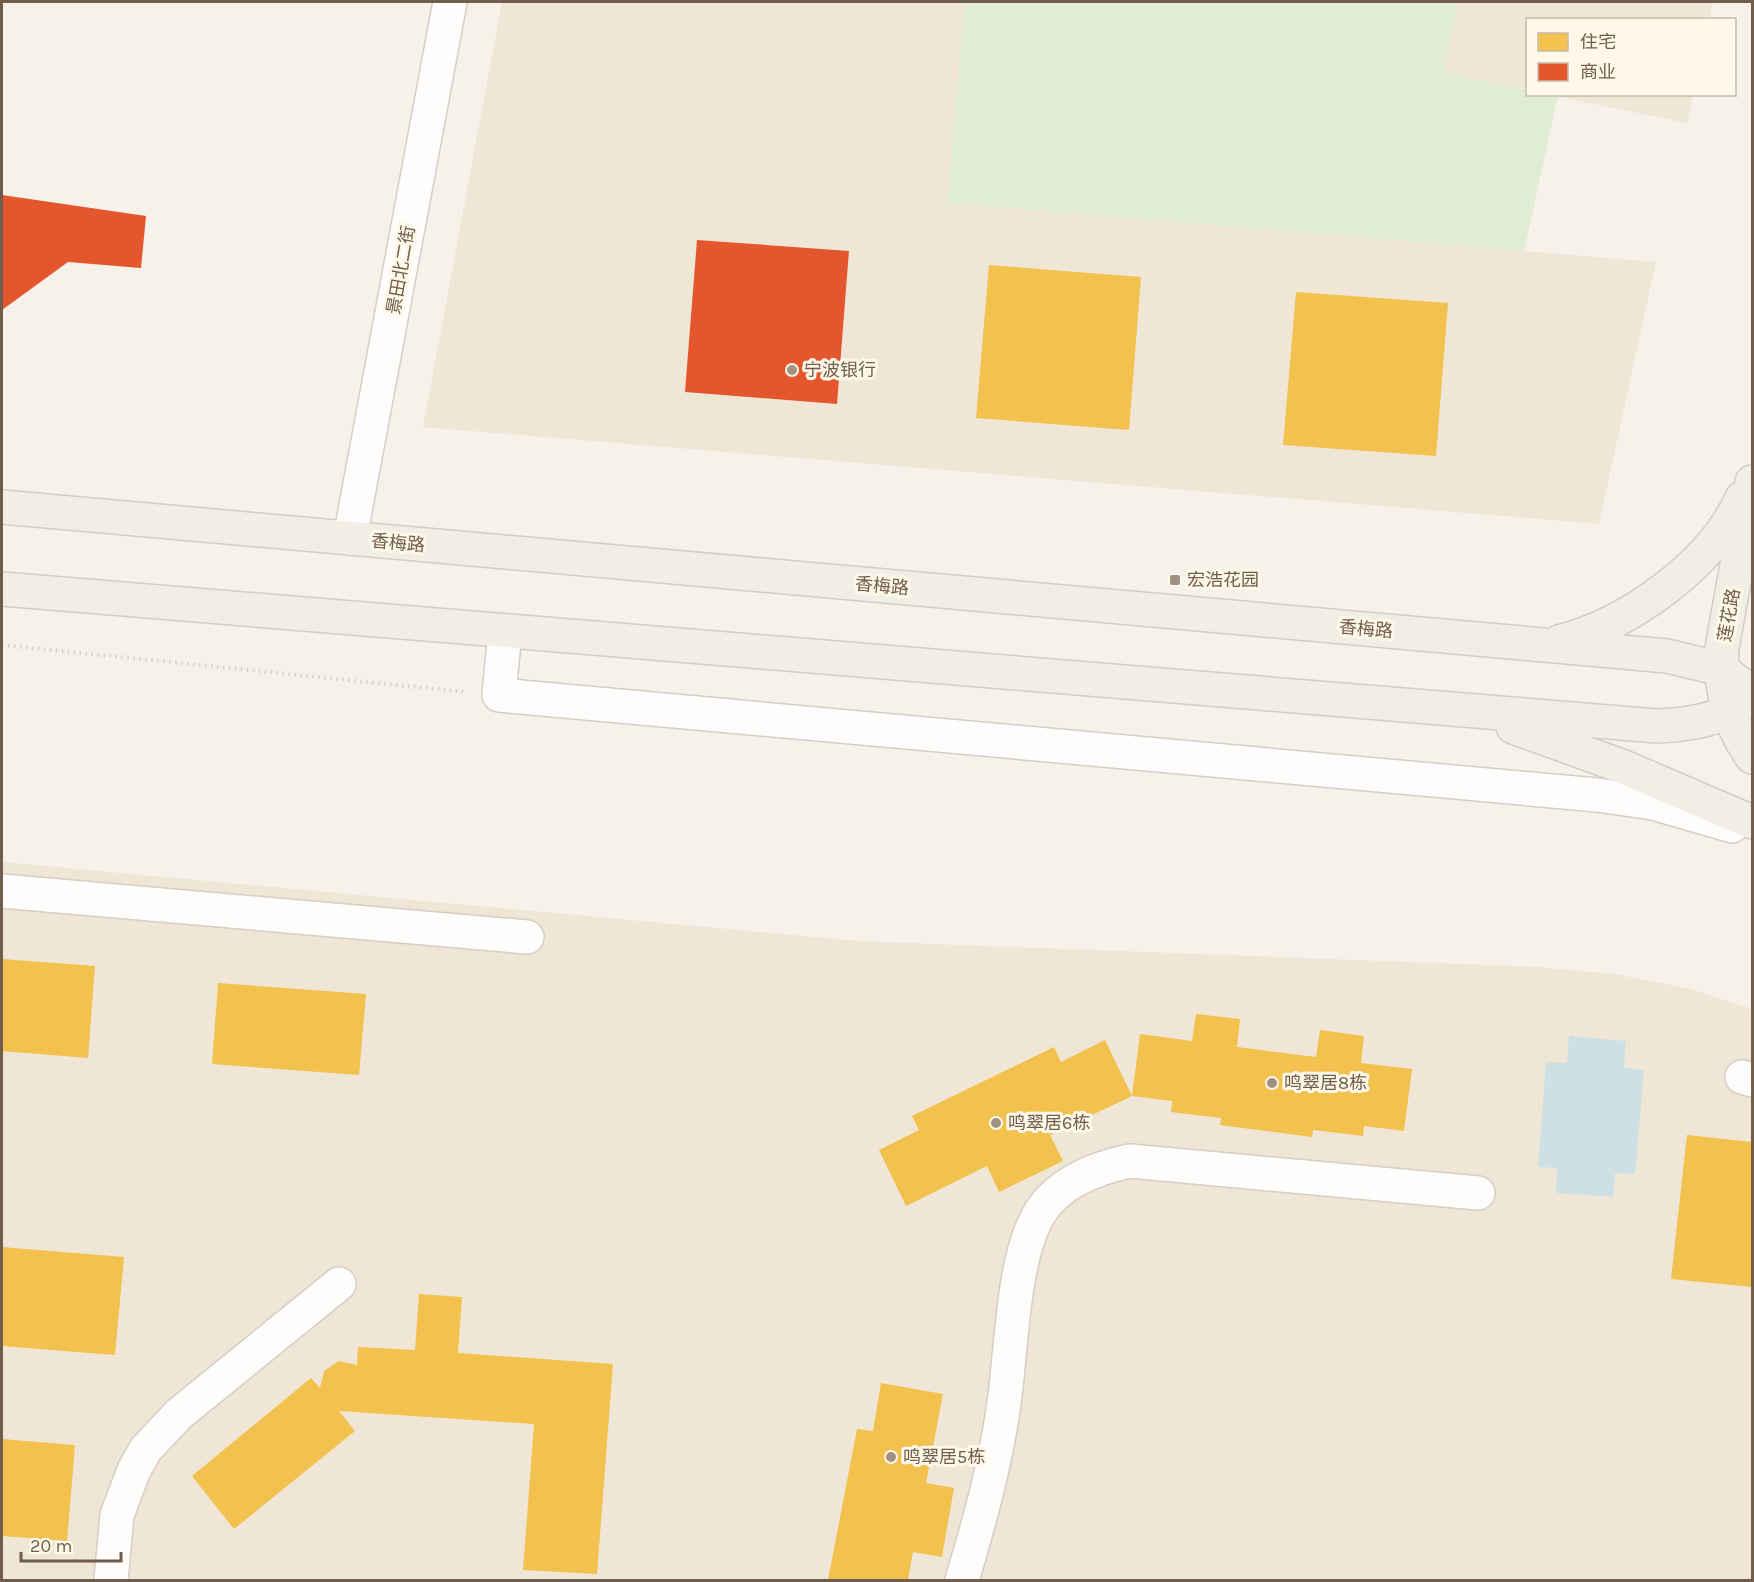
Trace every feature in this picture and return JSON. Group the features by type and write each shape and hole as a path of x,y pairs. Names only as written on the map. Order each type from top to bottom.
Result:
{"main road":[{"path":"1540,645 1574,638 1608,624 1673,581 1722,532 1740,504 1752,475"},
{"name":"莲花路","path":"1744,701 1721,669 1722,648 1752,482"},
{"name":"香梅路","path":"2,507 1667,656 1721,669"},
{"path":"2,589 1657,726 1695,722 1744,701 1752,757"},
{"path":"1444,709 1491,720 1576,748 1752,822"}],"street":[{"name":"景田北二街","path":"350,538 450,2"},
{"path":"505,631 499,695 1597,795 1653,803 1752,833"},
{"path":"2,891 527,937"},
{"path":"962,1581 978,1527 1004,1405 1022,1257 1030,1232 1042,1210 1060,1191 1081,1176 1105,1166 1130,1161 1478,1193"},
{"path":"111,1581 117,1515 134,1470 146,1449 179,1414 339,1284"}],"path":[{"path":"2,645 499,695"}],"shaded area":[{"path":"502,2 965,2 948,203 1656,262 1599,524 423,427"},
{"path":"1458,2 1713,2 1709,18 1526,18 1526,90 1443,72"},
{"path":"1556,96 1693,96 1687,123"},
{"path":"2,862 858,941 1537,967 1615,974 1691,989 1752,1009 1752,1580 2,1580"},
{"path":"1569,1036 1626,1041 1624,1068 1644,1070 1635,1174 1615,1173 1613,1197 1556,1193 1557,1168 1538,1167 1546,1062 1567,1063"}],"green space":[{"path":"965,2 1458,2 1443,72 1526,90 1526,96 1558,96 1524,251 947,203"}],"building: 住宅":[{"path":"989,265 1141,277 1129,430 976,418"},
{"path":"1296,292 1448,303 1436,456 1283,445"},
{"path":"2,959 95,966 88,1058 2,1051"},
{"path":"218,983 366,994 359,1075 212,1064"},
{"name":"鸣翠居8栋","path":"1196,1014 1240,1019 1237,1047 1316,1057 1320,1030 1364,1036 1361,1063 1412,1069 1404,1131 1364,1126 1363,1136 1313,1130 1312,1137 1220,1125 1221,1118 1171,1112 1172,1101 1132,1096 1140,1034 1192,1041"},
{"name":"鸣翠居6栋","path":"1105,1040 1132,1096 1050,1135 1063,1161 999,1192 987,1166 906,1206 879,1150 919,1130 912,1116 1054,1047 1061,1062"},
{"path":"1687,1135 1752,1142 1752,1287 1671,1279"},
{"path":"2,1247 124,1257 115,1355 2,1346"},
{"path":"419,1294 462,1297 458,1353 613,1364 597,1574 523,1570 534,1424 339,1411 355,1431 234,1529 192,1476 311,1378 320,1388 324,1371 339,1361 357,1365 358,1347 415,1350"},
{"name":"鸣翠居5栋","path":"881,1383 943,1394 926,1483 954,1488 942,1557 913,1552 908,1580 828,1580 857,1429 873,1431"},
{"path":"2,1439 75,1445 67,1541 2,1536"}],"building: 商业":[{"path":"2,195 146,216 141,268 68,262 2,310"},
{"path":"697,240 849,251 837,404 685,392"}],"place":[{"name":"宁波银行","path":"792,370"},
{"name":"宏浩花园","path":"1175,580"},
{"name":"鸣翠居8栋","path":"1272,1083"},
{"name":"鸣翠居6栋","path":"996,1123"},
{"name":"鸣翠居5栋","path":"891,1457"}]}
